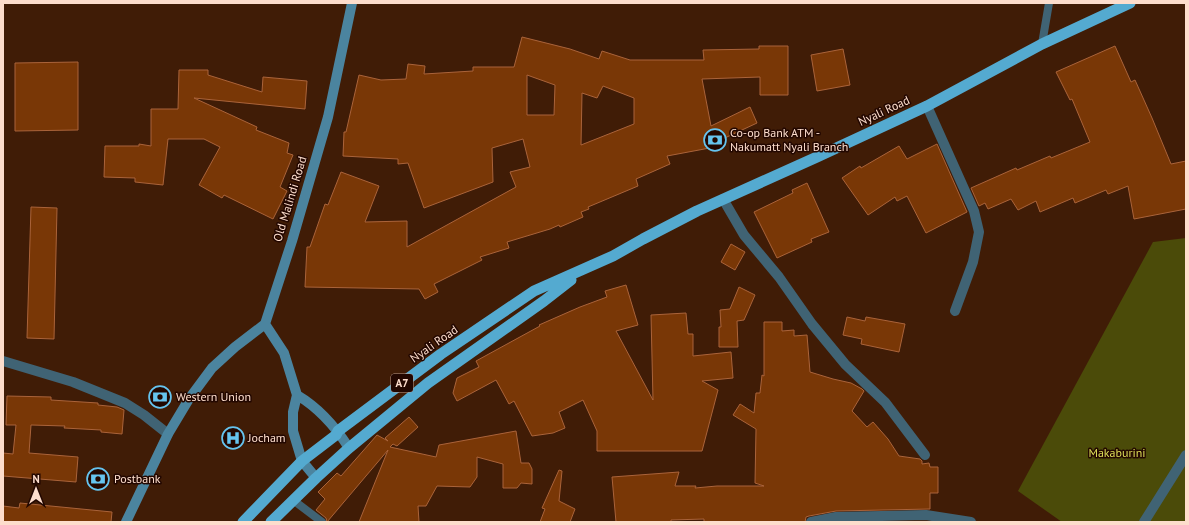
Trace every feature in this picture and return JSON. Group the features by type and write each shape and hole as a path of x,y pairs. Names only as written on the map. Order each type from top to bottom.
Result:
{"highway":[{"name":"Nyali Road","path":"243,522 302,461 336,435 338,431 441,354 534,291 613,256 650,235 723,199 926,106 1042,44 1130,3"},
{"name":"Nyali Road","path":"270,522 349,448 428,383 544,301 582,271"}],"main road":[{"name":"Old Malindi Road","path":"265,324 292,241 328,117 352,3"},
{"path":"126,522 168,434 189,399 212,368 235,347 265,324 284,353 297,395 293,412 293,431 302,461 316,478"},
{"path":"297,395 311,404 338,431 349,448"}],"street":[{"path":"926,106 974,211 979,232 973,262 955,311"},
{"path":"723,199 744,235 780,277 812,324 844,364 885,402 924,454"},
{"path":"3,361 73,382 125,403 144,415 168,434"},
{"path":"1144,522 1186,455"},
{"path":"810,522 836,517 926,515 971,522"}],"lane":[{"path":"1042,44 1048,3"},
{"path":"293,500 322,522"}],"green space":[{"name":"Makaburini","path":"1186,238 1186,522 1062,522 1018,491 1153,242"}],"building":[{"path":"522,37 570,49 599,59 602,51 630,60 704,60 703,50 759,49 759,46 788,46 788,95 760,95 760,77 702,79 711,126 750,107 757,123 714,143 715,147 667,156 670,164 636,179 638,186 588,207 589,209 581,212 583,217 560,227 559,225 507,242 509,248 480,257 482,260 434,284 438,292 425,299 419,289 305,287 307,247 310,247 325,204 328,205 341,172 379,186 365,222 407,221 407,247 516,187 510,172 530,167 523,139 492,148 493,182 424,208 408,163 398,164 398,159 343,156 344,132 346,132 359,75 381,80 406,79 408,64 425,66 424,74 473,71 473,67 514,67","holes":["527,75 555,85 554,115 527,115","603,86 634,98 634,124 581,145 582,93 597,98"]},
{"path":"1115,46 1131,82 1135,80 1171,164 1186,161 1186,209 1134,219 1128,186 1108,194 1106,190 1075,203 1073,198 1040,212 1036,201 1018,210 1011,199 988,209 985,203 979,206 971,188 1016,168 1017,170 1050,156 1051,158 1090,142 1072,99 1070,100 1056,72"},
{"path":"843,49 850,85 817,91 811,55"},
{"path":"78,62 78,130 15,131 15,63"},
{"path":"179,70 208,70 208,75 262,92 263,77 307,81 305,109 194,98 257,127 256,130 289,143 287,153 293,155 280,187 287,191 273,219 224,195 222,198 199,185 220,147 204,139 168,139 163,185 135,182 135,178 104,177 105,146 139,146 139,144 151,146 151,109 178,109"},
{"path":"937,144 967,212 926,233 907,196 897,201 895,197 868,215 842,178 860,166 861,168 899,146 907,159"},
{"path":"807,183 829,232 811,239 812,242 777,258 754,212 793,193 792,190"},
{"path":"31,207 57,208 54,339 27,338"},
{"path":"731,244 745,252 735,270 721,262"},
{"path":"626,285 638,325 616,331 653,400 651,315 686,313 688,334 693,334 693,356 731,352 733,378 702,381 718,390 702,451 597,451 597,431 583,400 559,412 565,428 553,433 532,436 514,401 509,404 496,380 457,401 453,393 457,378 479,367 476,361 540,326 539,325 607,297 605,291"},
{"path":"739,287 755,295 744,320 737,321 738,347 719,347 719,327 721,327 720,310 730,309"},
{"path":"847,317 865,321 866,317 905,324 899,352 861,344 862,339 843,335"},
{"path":"764,322 782,322 782,331 794,330 794,336 807,335 810,372 851,383 862,389 864,391 852,411 867,427 873,422 888,439 899,456 920,459 922,464 929,463 930,467 938,467 938,493 930,493 930,509 836,511 806,517 805,522 704,522 704,519 671,520 671,522 616,522 612,477 679,472 675,486 696,486 695,488 717,486 764,486 755,483 756,429 733,415 740,404 754,413 756,393 760,393 762,375 764,376"},
{"path":"7,396 51,397 51,400 98,403 98,405 117,407 124,410 122,434 101,432 101,430 64,428 65,426 31,425 29,453 78,457 76,482 3,476 3,453 13,454 16,425 6,425"},
{"path":"409,417 418,427 397,446 393,444 390,447 436,457 439,445 516,431 521,463 529,463 532,469 532,484 521,483 517,488 503,488 503,464 477,457 477,477 470,487 437,486 426,506 418,506 419,522 359,522 388,450 327,522 326,518 316,510 325,499 318,492 337,473 341,476 377,435 388,441 385,438"},
{"path":"559,470 562,471 559,501 575,509 570,522 540,522 545,509 542,508"},
{"path":"20,503 112,512 111,522 3,522 3,506 19,508"}],"place":[{"name":"Co-op Bank ATM - Nakumatt Nyali Branch","path":"715,140"},
{"name":"Western Union","path":"160,397"},
{"name":"Jocham","path":"233,438"},
{"name":"Postbank","path":"98,479"}]}
